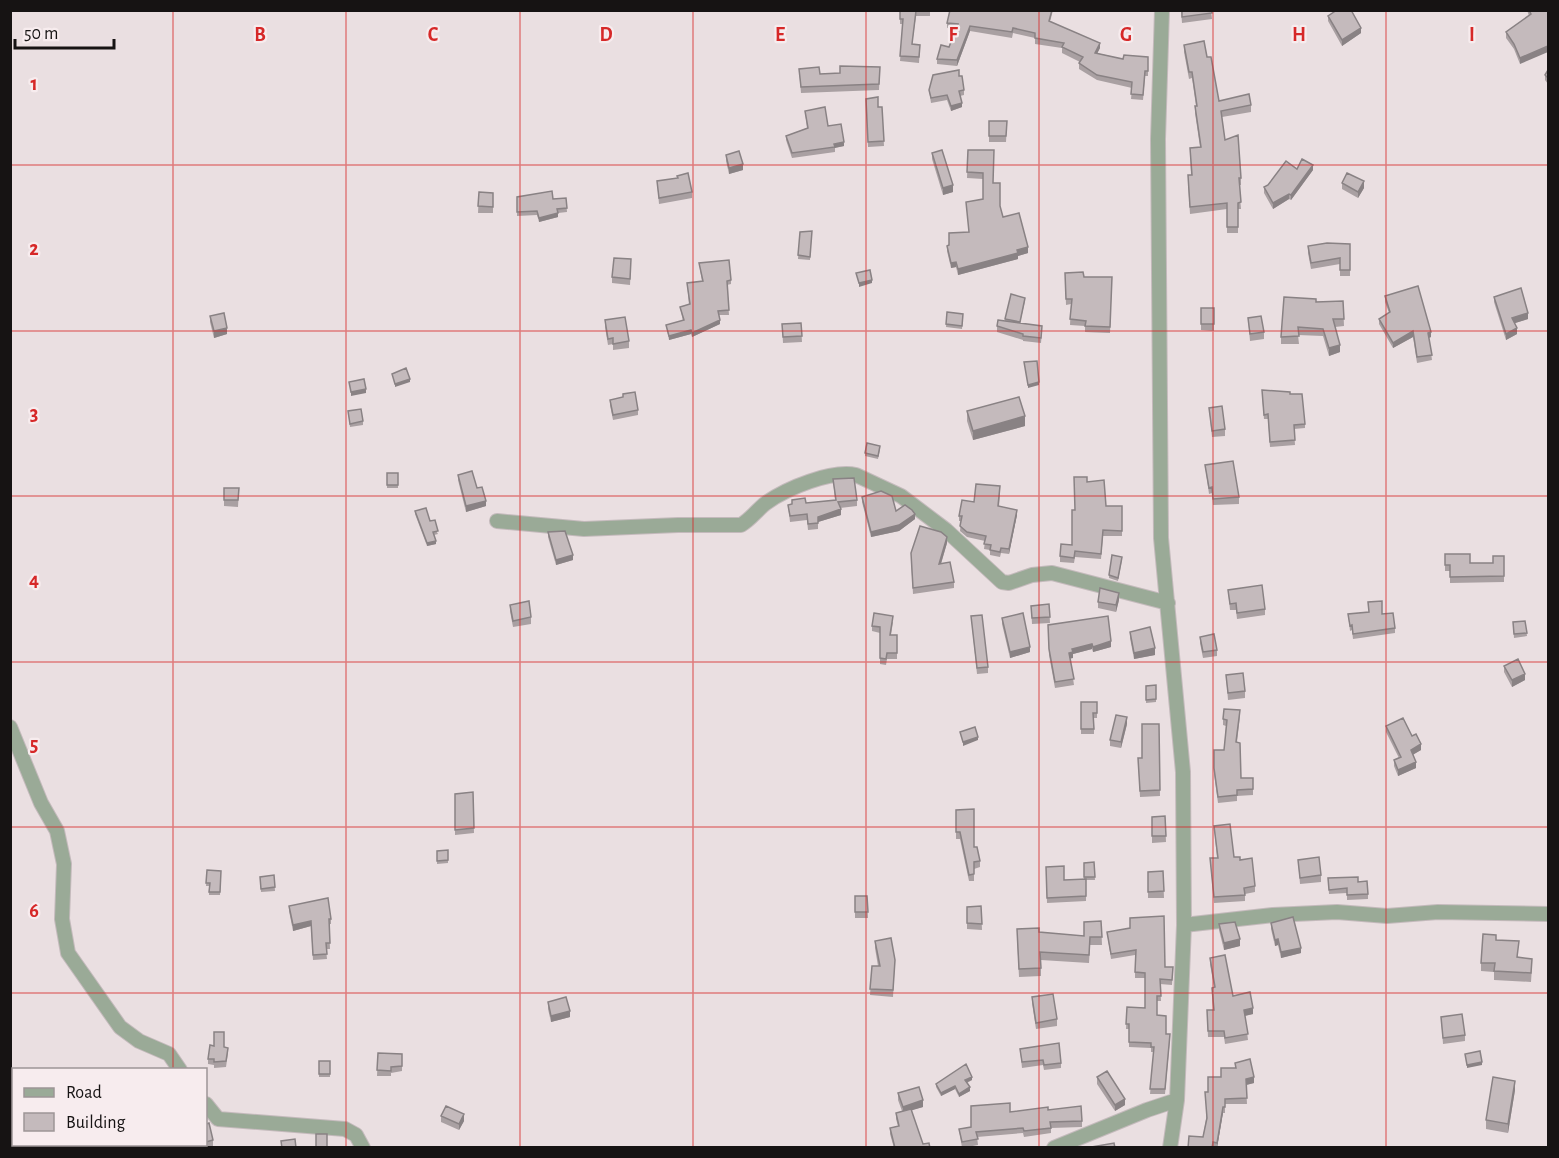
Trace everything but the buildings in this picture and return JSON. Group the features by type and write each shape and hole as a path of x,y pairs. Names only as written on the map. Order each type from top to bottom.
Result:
{"street":[{"path":"1162,10 1158,139 1161,538 1182,772 1184,925 1177,1100 1170,1148"},
{"path":"497,521 584,529 741,525 764,504 803,484 848,474 856,475 901,496 946,530 1002,582 1009,584 1032,575 1052,573 1168,603"},
{"path":"10,727 41,803 57,831 64,864 62,919 68,953 120,1027 140,1041 169,1054 179,1068"},
{"path":"1184,925 1273,915 1337,912 1387,916 1438,912 1548,914"},
{"path":"1054,1148 1177,1100"},
{"path":"207,1105 218,1119 345,1129 356,1135 363,1148"}]}
